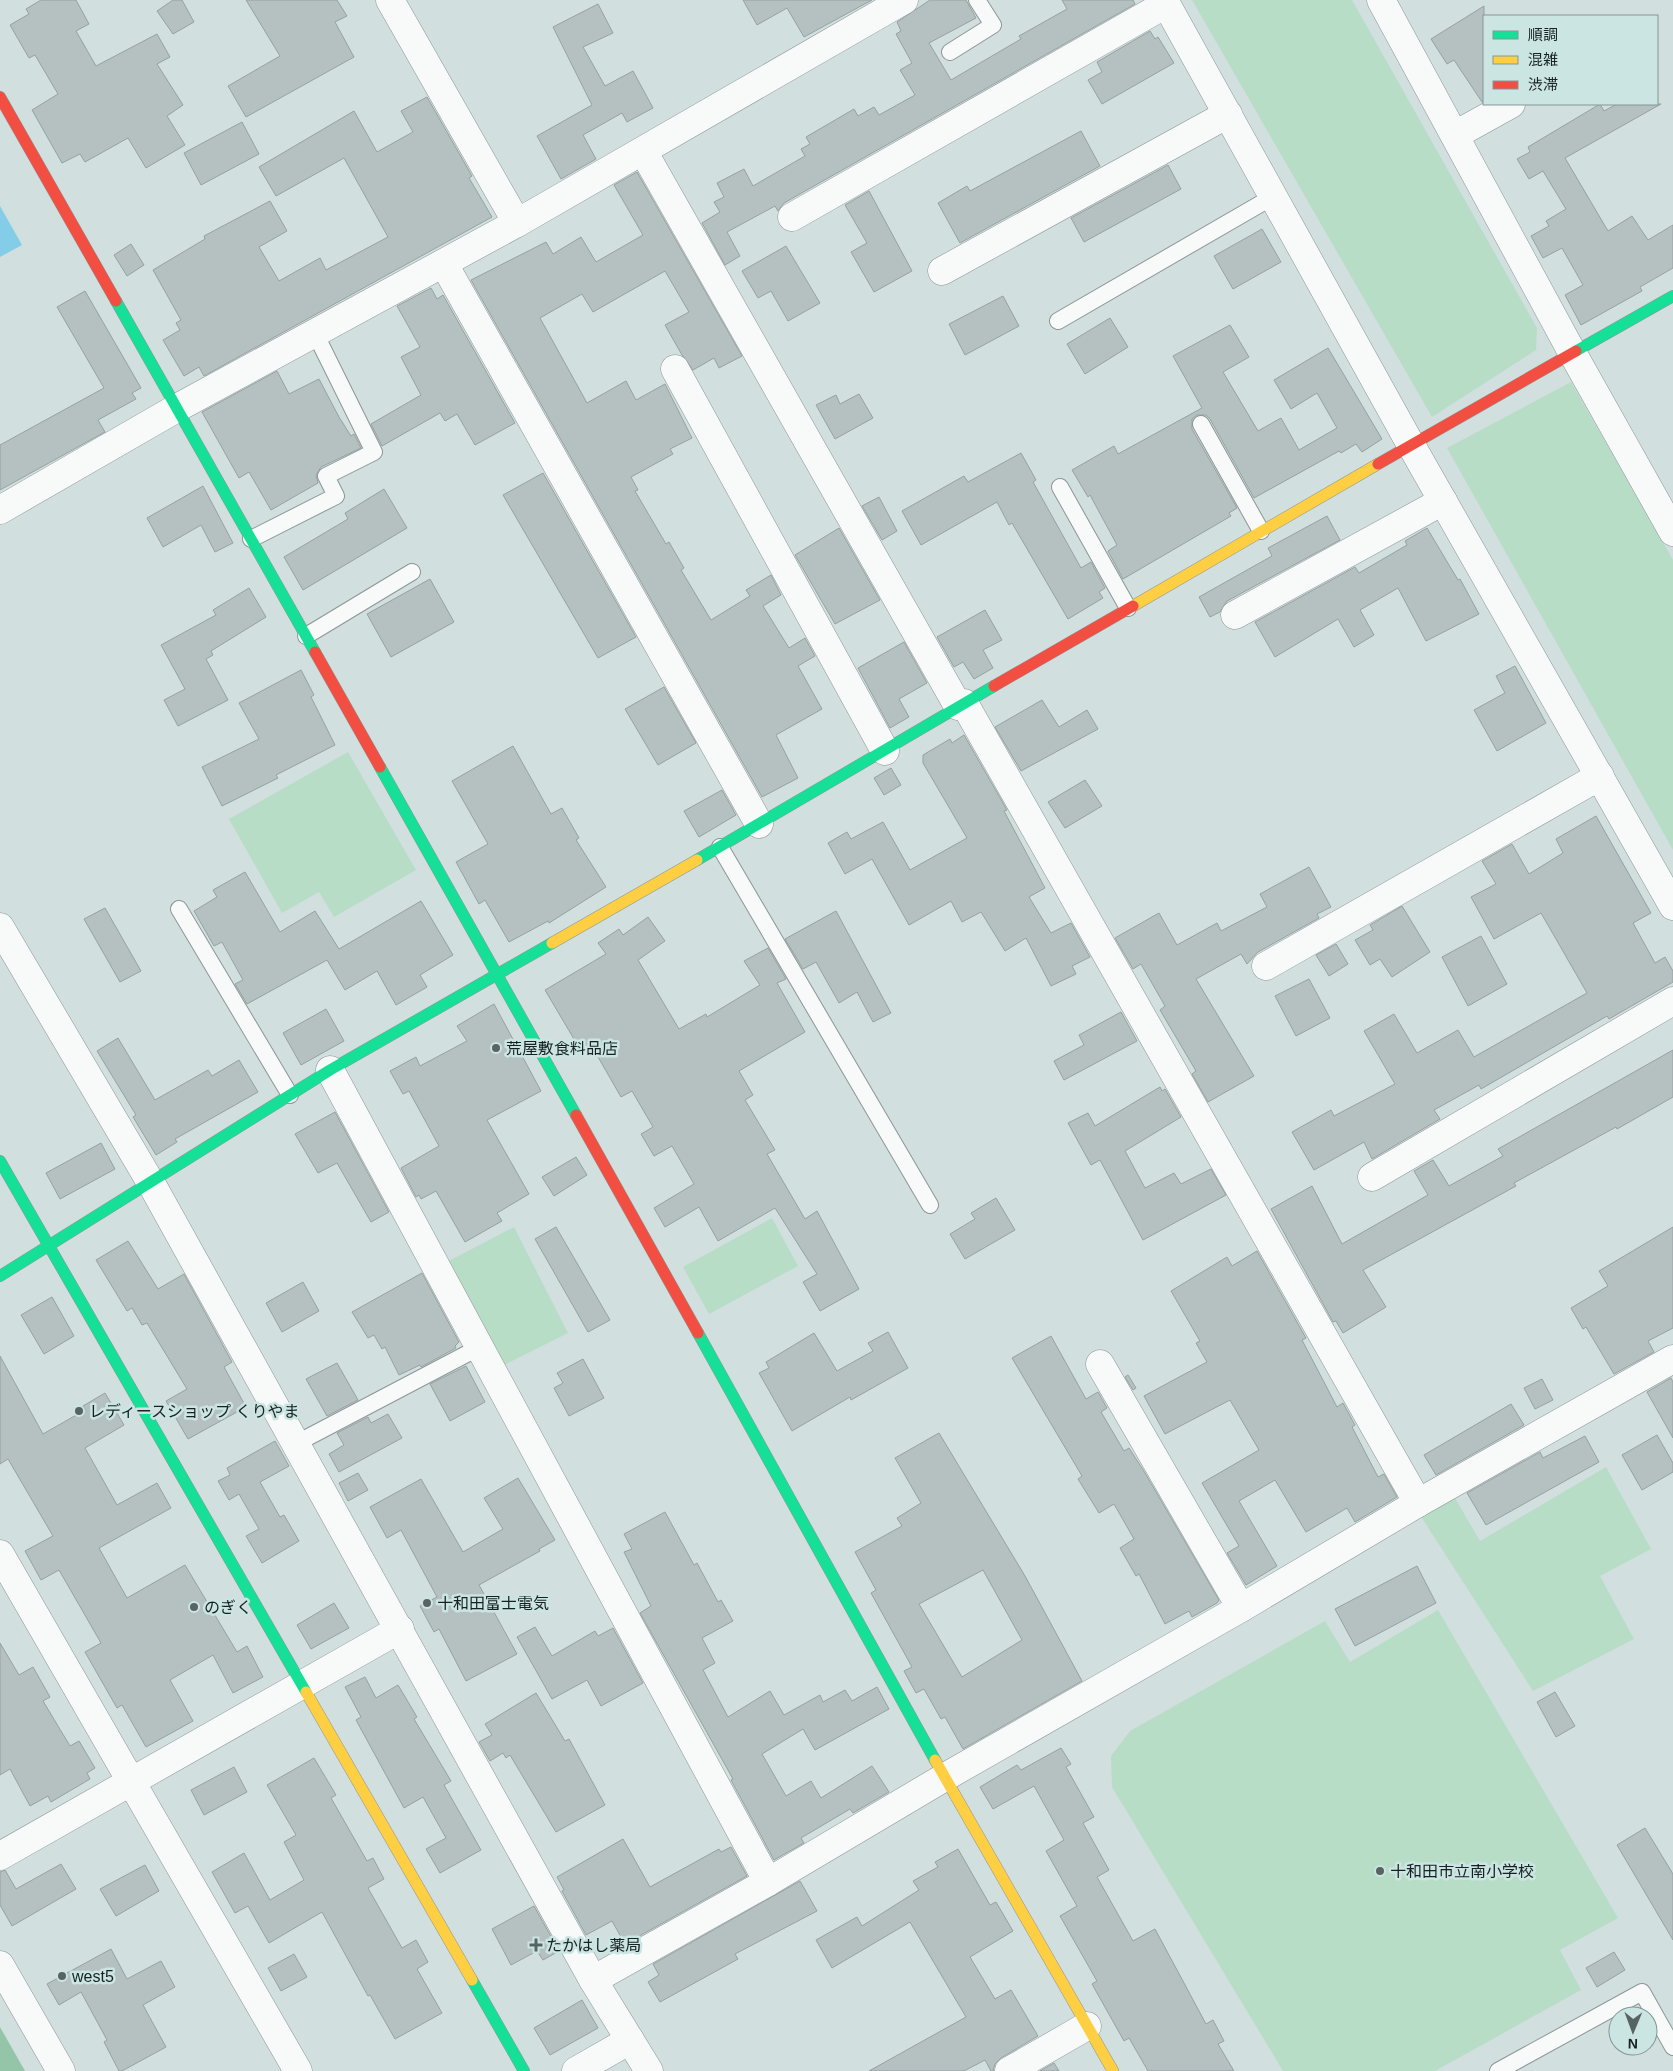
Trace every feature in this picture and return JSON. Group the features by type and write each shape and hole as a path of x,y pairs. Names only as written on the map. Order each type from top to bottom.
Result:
{"street":[{"path":"390,0 516,223"},
{"path":"792,218 1165,2 1411,445 1673,906"},
{"path":"1388,2 1456,135 1573,354 1673,532"},
{"path":"0,510 177,408 444,264 643,151 890,3"},
{"path":"0,97 498,974 945,1777 1113,2071"},
{"path":"1456,135 1509,105"},
{"path":"942,271 1228,114"},
{"path":"643,151 1418,1503"},
{"path":"444,264 759,824"},
{"path":"0,1276 330,1070 720,847 1261,531 1673,296"},
{"path":"675,369 885,751"},
{"path":"1235,615 1443,500"},
{"path":"1266,966 1600,776"},
{"path":"0,926 150,1183 297,1444 593,1980 649,2071"},
{"path":"1372,1176 1673,1001"},
{"path":"330,1070 478,1348 768,1882"},
{"path":"0,1162 524,2071"},
{"path":"593,1980 768,1882 945,1777 1241,1608 1418,1503 1673,1359"},
{"path":"1100,1364 1241,1608"},
{"path":"0,1554 298,2071"},
{"path":"0,1856 400,1629"},
{"path":"0,1965 61,2071"},
{"path":"1008,2071 1086,2026"},
{"path":"576,2071 630,2040"}],"lane":[{"path":"950,52 993,25 977,0"},
{"path":"1058,321 1274,196"},
{"path":"251,538 336,496 326,476 374,452 315,333"},
{"path":"1201,424 1261,531"},
{"path":"1060,487 1128,608"},
{"path":"306,636 412,572"},
{"path":"720,847 930,1204"},
{"path":"179,909 290,1095"},
{"path":"297,1444 478,1348"},
{"path":"1498,2071 1642,1992 1673,2047"}],"green space":[{"path":"1192,0 1352,0 1537,328 1536,350 1432,417"},
{"path":"1571,382 1673,560 1673,850 1447,448"},
{"path":"348,752 416,870 334,917 319,892 282,913 229,819"},
{"path":"772,1218 798,1266 709,1314 683,1267"},
{"path":"514,1227 568,1333 502,1366 445,1263"},
{"path":"1606,1467 1651,1549 1600,1576 1634,1639 1533,1691 1420,1515 1455,1498 1480,1541"},
{"name":"十和田市立南小学校","path":"1438,1610 1618,1918 1560,1950 1581,1990 1435,2071 1283,2071 1112,1787 1111,1756 1130,1731 1325,1621 1350,1662"},
{"path":"0,2027 25,2071 0,2071"}],"water":[{"path":"0,206 22,245 0,257"}],"building":[{"path":"41,0 76,0 89,24 76,31 96,66 157,34 170,57 157,64 183,105 167,116 185,145 146,168 128,138 85,162 80,154 62,163 32,110 58,94 35,55 29,58 10,25 29,14 26,9"},
{"path":"173,0 182,0 194,22 173,34 157,11"},
{"path":"246,0 337,0 347,16 335,22 354,57 246,117 228,86 280,56"},
{"path":"743,0 872,0 804,37 787,8 757,25"},
{"path":"930,0 966,0 976,18 929,43 951,80 1021,39 1019,36 1067,9 1062,0 1133,0 1135,4 784,203 778,211 775,206 727,232 740,256 725,265 702,223 720,212 714,202 724,197 717,183 744,169 753,186 805,156 801,149 810,144 806,137 854,109 858,116 874,107 879,115 915,95 900,70 912,63 896,34 901,31 897,22"},
{"path":"598,4 613,33 583,47 605,86 633,71 653,108 627,122 622,113 583,135 596,159 561,179 537,136 592,105 553,27"},
{"path":"1484,6 1483,102 1454,60 1447,64 1431,39"},
{"path":"1150,31 1155,39 1158,37 1174,63 1102,104 1088,80 1102,72 1097,62"},
{"path":"427,97 472,176 469,178 492,217 204,376 199,367 184,376 163,340 180,330 176,323 181,320 153,270 205,239 204,236 270,201 287,231 259,247 279,281 320,258 326,270 388,237 344,158 276,196 259,167 354,111 377,152 413,132 401,111"},
{"path":"1661,104 1565,158 1608,231 1632,216 1648,240 1673,225 1673,268 1640,287 1642,291 1581,325 1565,295 1583,285 1562,248 1543,258 1531,236 1549,226 1546,221 1566,209 1543,171 1529,179 1517,159 1530,152 1528,147 1598,105 1601,105 1604,111 1615,105"},
{"path":"242,122 259,154 201,185 184,153"},
{"path":"1081,131 1100,166 960,243 938,203 967,186 970,191"},
{"path":"1168,165 1181,189 1084,242 1071,218"},
{"path":"637,172 742,356 719,368 714,358 693,370 665,325 689,312 665,271 593,312 582,294 540,318 587,403 626,381 636,400 665,384 692,438 670,449 673,454 631,477 638,490 635,491 666,544 669,542 684,568 681,570 711,620 750,596 746,590 771,575 781,595 763,606 789,648 805,638 815,656 798,666 822,709 776,735 798,778 762,797 471,280 546,242 553,254 581,237 596,262 643,235 614,185"},
{"path":"869,191 912,271 874,292 851,252 867,243 845,205"},
{"path":"1262,229 1281,262 1233,289 1214,256"},
{"path":"131,244 144,265 127,276 114,255"},
{"path":"786,246 820,303 788,321 771,291 758,298 742,271"},
{"path":"431,288 437,299 443,295 515,423 475,445 457,414 445,421 440,413 382,446 371,424 421,395 401,357 420,347 397,306"},
{"path":"85,291 141,388 132,393 136,399 98,420 105,432 0,490 0,445 104,388 57,307"},
{"path":"1003,296 1019,326 965,355 949,324"},
{"path":"1110,318 1128,347 1085,374 1067,344"},
{"path":"1230,325 1249,357 1223,372 1258,431 1281,418 1299,450 1337,428 1317,393 1291,409 1274,380 1328,348 1382,439 1362,452 1356,444 1341,453 1339,451 1254,498 1210,419 1206,415 1197,415 1192,419 1192,429 1237,508 1229,513 1231,516 1123,579 1108,551 1117,545 1090,495 1088,497 1072,470 1114,446 1118,454 1202,408 1173,356"},
{"path":"277,371 289,394 319,379 339,417 351,436 354,434 361,448 321,467 316,475 318,483 271,510 249,472 239,478 202,412"},
{"path":"859,394 873,418 835,439 816,405 836,395 840,404"},
{"path":"1021,453 1036,480 1033,482 1081,568 1091,562 1105,588 1099,592 1103,598 1068,619 1012,523 1009,525 997,502 921,545 902,511 964,476 968,482"},
{"path":"543,473 636,637 598,658 503,495"},
{"path":"203,486 233,543 215,552 201,525 163,547 147,518"},
{"path":"384,489 407,528 303,590 284,557 348,519 345,513"},
{"path":"879,497 897,531 882,540 862,506"},
{"path":"1327,516 1340,540 1227,601 1220,612 1210,617 1199,597 1272,556 1268,548"},
{"path":"839,528 880,600 835,624 795,555"},
{"path":"1427,528 1458,580 1460,579 1479,614 1426,641 1398,588 1360,610 1374,635 1354,647 1338,619 1275,657 1255,622 1355,567 1359,573 1407,545 1405,541"},
{"path":"430,579 454,622 391,657 367,614"},
{"path":"249,588 266,617 211,651 213,655 206,659 228,700 178,726 164,700 185,689 161,645 216,615 213,610"},
{"path":"985,610 1002,640 983,650 993,668 974,679 963,662 954,667 937,637"},
{"path":"904,642 927,683 899,699 909,717 890,728 858,668"},
{"path":"1515,666 1546,723 1497,751 1474,710 1505,693 1496,676"},
{"path":"301,670 314,695 311,697 335,745 276,775 278,778 222,806 202,767 259,739 239,703"},
{"path":"664,687 696,743 658,765 625,709"},
{"path":"1042,700 1059,727 1087,710 1098,729 1021,771 995,727"},
{"path":"964,735 1007,810 1004,811 1045,888 1029,897 1051,933 1071,923 1090,957 1072,966 1076,974 1051,986 1026,938 1005,951 981,912 962,922 951,901 909,925 872,859 845,874 828,843 847,832 851,839 883,822 910,870 967,838 923,763 923,755 950,739 952,743"},
{"path":"513,746 551,814 562,808 579,838 576,840 606,887 549,923 548,921 509,942 485,900 479,904 456,862 488,844 452,781"},
{"path":"891,768 901,785 884,795 874,778"},
{"path":"1085,780 1102,806 1065,828 1048,802"},
{"path":"722,790 736,815 699,837 684,811"},
{"path":"1596,816 1651,913 1633,923 1655,963 1665,957 1673,971 1673,982 1609,1019 1607,1016 1481,1089 1479,1085 1434,1110 1440,1119 1372,1159 1364,1142 1314,1170 1292,1132 1331,1110 1334,1116 1395,1084 1364,1031 1394,1014 1417,1053 1458,1030 1474,1057 1587,993 1541,913 1494,939 1471,897 1496,884 1482,861 1512,844 1529,874 1563,853 1556,839"},
{"path":"1309,867 1331,907 1317,914 1319,918 1258,952 1247,964 1241,954 1196,979 1254,1076 1208,1102 1192,1074 1196,1071 1160,1010 1165,1006 1141,964 1133,969 1115,938 1159,913 1177,945 1217,923 1221,931 1267,907 1260,894"},
{"path":"245,872 280,932 315,911 339,949 421,901 453,955 420,975 427,987 396,1005 377,971 345,990 327,960 247,1004 235,984 243,980 222,942 214,946 194,911 217,897 213,890"},
{"path":"1402,906 1430,952 1392,977 1380,959 1370,965 1355,940 1373,930 1370,925"},
{"path":"105,908 141,971 120,982 84,919"},
{"path":"836,911 891,1013 873,1022 857,992 839,1003 816,962 803,969 785,939"},
{"path":"648,917 665,941 638,960 679,1029 706,1014 707,1017 760,985 744,961 768,948 786,979 777,983 805,1032 739,1071 753,1095 745,1100 775,1150 767,1154 805,1219 817,1211 859,1289 820,1311 803,1282 817,1274 775,1208 718,1241 699,1207 665,1227 654,1208 694,1184 672,1146 654,1156 641,1134 653,1127 632,1091 621,1097 594,1050 584,1056 545,990 606,954 598,943 619,929 623,935"},
{"path":"1481,936 1507,984 1468,1006 1442,957"},
{"path":"1336,944 1348,964 1329,976 1316,955"},
{"path":"1309,979 1330,1018 1296,1036 1275,996"},
{"path":"494,1004 541,1091 487,1120 529,1194 497,1213 502,1221 465,1242 436,1191 421,1199 419,1195 416,1197 401,1168 439,1146 409,1091 403,1094 390,1071 416,1057 420,1066 467,1041 457,1026"},
{"path":"326,1009 344,1041 301,1065 283,1033"},
{"path":"1121,1012 1137,1041 1064,1080 1054,1061 1084,1045 1079,1035"},
{"path":"118,1038 155,1100 208,1070 212,1076 239,1060 258,1092 175,1139 177,1142 156,1155 133,1117 136,1115 97,1051"},
{"path":"1673,1050 1673,1097 1617,1129 1616,1127 1514,1183 1516,1186 1363,1270 1386,1307 1343,1333 1336,1321 1333,1322 1271,1209 1312,1186 1342,1244 1428,1195 1414,1171 1433,1160 1449,1186 1503,1156 1498,1149"},
{"path":"1160,1087 1162,1091 1165,1089 1181,1117 1125,1151 1145,1188 1174,1173 1181,1184 1211,1169 1226,1195 1143,1240 1100,1160 1091,1165 1068,1123 1088,1113 1095,1126"},
{"path":"335,1112 389,1212 371,1222 337,1163 318,1173 295,1134"},
{"path":"101,1143 115,1169 60,1199 46,1173"},
{"path":"576,1157 587,1175 554,1196 542,1177"},
{"path":"996,1198 1015,1230 965,1259 950,1234 975,1219 971,1213"},
{"path":"556,1227 610,1320 588,1332 535,1239"},
{"path":"1673,1227 1673,1328 1648,1341 1654,1352 1614,1374 1586,1327 1583,1329 1571,1308 1608,1286 1599,1271"},
{"path":"128,1241 158,1289 184,1274 232,1362 224,1367 246,1407 188,1439 166,1401 187,1389 147,1323 142,1325 132,1308 127,1311 96,1260"},
{"path":"1257,1251 1306,1338 1302,1340 1337,1407 1343,1403 1355,1425 1352,1427 1378,1477 1384,1474 1397,1497 1355,1522 1347,1508 1306,1532 1275,1480 1239,1501 1277,1566 1246,1585 1227,1553 1239,1546 1202,1483 1259,1450 1230,1400 1165,1434 1144,1396 1207,1362 1196,1343 1200,1341 1171,1291 1227,1257 1232,1266"},
{"path":"422,1273 459,1342 455,1346 456,1348 421,1367 420,1365 399,1375 385,1347 382,1349 374,1335 368,1338 352,1312"},
{"path":"303,1282 319,1311 282,1332 266,1303"},
{"path":"52,1297 74,1336 44,1354 21,1315"},
{"path":"888,1332 908,1368 851,1400 850,1397 792,1431 759,1373 769,1368 766,1362 814,1333 837,1371 873,1351 868,1343"},
{"path":"1051,1336 1086,1399 1098,1392 1107,1408 1101,1412 1124,1451 1129,1448 1145,1473 1219,1600 1217,1603 1192,1617 1189,1611 1165,1624 1139,1574 1136,1576 1120,1548 1134,1539 1114,1504 1099,1513 1078,1479 1082,1476 1012,1358"},
{"path":"0,1356 43,1434 85,1410 83,1406 105,1393 124,1425 85,1448 117,1505 157,1483 171,1508 99,1548 127,1598 185,1565 237,1652 247,1646 263,1677 233,1693 213,1655 170,1680 193,1721 146,1747 122,1705 117,1708 85,1652 101,1643 59,1570 41,1580 25,1551 53,1536 8,1459 0,1464"},
{"path":"583,1359 604,1398 569,1416 554,1388 563,1383 557,1373"},
{"path":"337,1363 358,1400 327,1416 306,1379"},
{"path":"466,1366 485,1402 450,1421 430,1384"},
{"path":"1128,1375 1136,1388 1133,1390 1125,1377"},
{"path":"1671,1378 1673,1382 1673,1438 1647,1392"},
{"path":"1542,1379 1553,1400 1535,1409 1524,1388"},
{"path":"1511,1404 1524,1425 1436,1475 1424,1455"},
{"path":"388,1414 402,1438 339,1472 329,1454 344,1445 337,1433 368,1417 371,1423"},
{"path":"939,1433 1025,1576 1082,1681 963,1749 945,1717 941,1719 924,1689 916,1693 904,1671 912,1667 871,1593 876,1590 855,1552 902,1526 897,1518 921,1503 895,1458","holes":["983,1570 1022,1640 962,1677 919,1604"]},
{"path":"1657,1435 1673,1463 1673,1472 1642,1490 1622,1455"},
{"path":"1585,1436 1599,1462 1486,1525 1467,1493 1540,1452 1543,1458"},
{"path":"275,1441 289,1466 260,1482 280,1517 284,1515 299,1541 262,1563 246,1536 259,1529 239,1494 229,1500 218,1481 230,1475 227,1468"},
{"path":"358,1473 368,1490 348,1501 339,1483"},
{"path":"518,1478 555,1540 539,1549 540,1551 479,1585 517,1654 466,1681 439,1629 434,1632 420,1606 437,1597 401,1530 387,1538 370,1507 421,1479 463,1552 503,1529 484,1498"},
{"path":"665,1512 694,1565 697,1563 718,1602 721,1600 733,1621 702,1638 715,1663 703,1670 728,1717 770,1691 784,1715 820,1695 823,1702 845,1690 852,1701 877,1687 889,1709 815,1750 803,1729 762,1754 786,1796 811,1781 821,1798 872,1766 889,1792 853,1813 850,1809 801,1838 804,1843 774,1860 731,1780 733,1779 640,1613 651,1606 624,1552 632,1549 624,1534"},
{"path":"1417,1566 1436,1603 1355,1646 1335,1609"},
{"path":"334,1603 349,1628 311,1649 297,1625"},
{"path":"535,1627 552,1656 595,1631 598,1636 613,1628 643,1683 601,1706 587,1680 552,1699 517,1637"},
{"path":"0,1643 19,1675 33,1667 50,1697 43,1701 70,1746 79,1741 95,1768 87,1773 90,1779 51,1802 48,1796 30,1806 10,1769 0,1775"},
{"path":"365,1677 376,1698 398,1685 417,1717 414,1719 451,1781 444,1785 481,1850 440,1873 426,1849 446,1838 423,1797 404,1808 356,1720 361,1717 345,1687"},
{"path":"1555,1692 1575,1726 1556,1737 1537,1702"},
{"path":"536,1693 565,1741 569,1739 605,1805 556,1832 510,1755 506,1758 503,1753 490,1761 479,1742 492,1735 485,1724"},
{"path":"1061,1748 1071,1764 1066,1767 1094,1817 1083,1823 1109,1870 1097,1877 1133,1941 1155,1929 1206,2024 1213,2020 1224,2041 1218,2044 1234,2071 1148,2071 1129,2038 1124,2041 1092,1984 1097,1981 1060,1916 1077,1906 1046,1851 1064,1840 1034,1786 993,1809 980,1787 1017,1765 1021,1770"},
{"path":"314,1758 336,1795 331,1798 367,1861 373,1858 384,1879 368,1888 402,1948 416,1940 428,1962 417,1969 442,2013 395,2039 370,1995 368,1996 322,1912 269,1943 248,1906 235,1913 212,1872 244,1853 270,1900 304,1880 284,1842 296,1835 267,1785"},
{"path":"234,1767 247,1792 204,1815 191,1790"},
{"path":"1645,1828 1673,1874 1673,1940 1617,1845"},
{"path":"623,1839 650,1887 719,1849 721,1852 731,1847 747,1876 625,1944 612,1921 586,1935 562,1891 564,1890 557,1877"},
{"path":"958,1849 990,1905 996,1902 1013,1931 970,1957 995,1999 1011,1990 1038,2036 1001,2058 995,2064 993,2071 991,2071 985,2060 964,2071 869,2071 966,2017 910,1922 832,1968 816,1940 857,1917 862,1926 919,1890 913,1881 938,1867 935,1862"},
{"path":"61,1864 76,1889 12,1926 0,1905 0,1872 5,1870 16,1889"},
{"path":"145,1865 159,1891 116,1916 100,1889"},
{"path":"800,1881 817,1911 735,1954 738,1959 660,2002 648,1982 659,1975 653,1964"},
{"path":"534,1906 559,1951 543,1960 537,1951 511,1965 492,1929"},
{"path":"111,1949 127,1979 161,1961 175,1987 143,2005 166,2047 122,2071 119,2071 104,2042 107,2040 81,1992 59,2005 47,1984"},
{"path":"1614,1952 1625,1970 1597,1987 1586,1968"},
{"path":"294,1954 307,1977 281,1991 268,1968"},
{"path":"582,2000 598,2028 550,2055 534,2028"},
{"path":"1054,2063 1059,2071 1040,2071"}],"traffic: fast":[{"path":"1576,351 1673,296"},
{"path":"116,301 315,652"},
{"path":"697,860 994,686"},
{"path":"380,767 576,1115"},
{"path":"0,1276 330,1070 552,943"},
{"path":"0,1161 306,1692"},
{"path":"698,1333 935,1760"},
{"path":"472,1980 524,2071"}],"traffic: slow":[{"path":"1133,606 1378,464"},
{"path":"552,943 697,860"},
{"path":"306,1692 472,1980"},
{"path":"935,1760 1113,2071"}],"traffic: jam":[{"path":"0,97 116,301"},
{"path":"1378,464 1576,351"},
{"path":"994,686 1133,606"},
{"path":"315,652 380,767"},
{"path":"576,1115 698,1333"}],"place":[{"name":"荒屋敷食料品店","path":"496,1048"},
{"name":"レディースショップ くりやま","path":"79,1411"},
{"name":"十和田富士電気","path":"427,1603"},
{"name":"のぎく","path":"194,1607"},
{"name":"十和田市立南小学校","path":"1380,1871"},
{"name":"たかはし薬局","path":"536,1945"},
{"name":"west5","path":"62,1976"}]}
